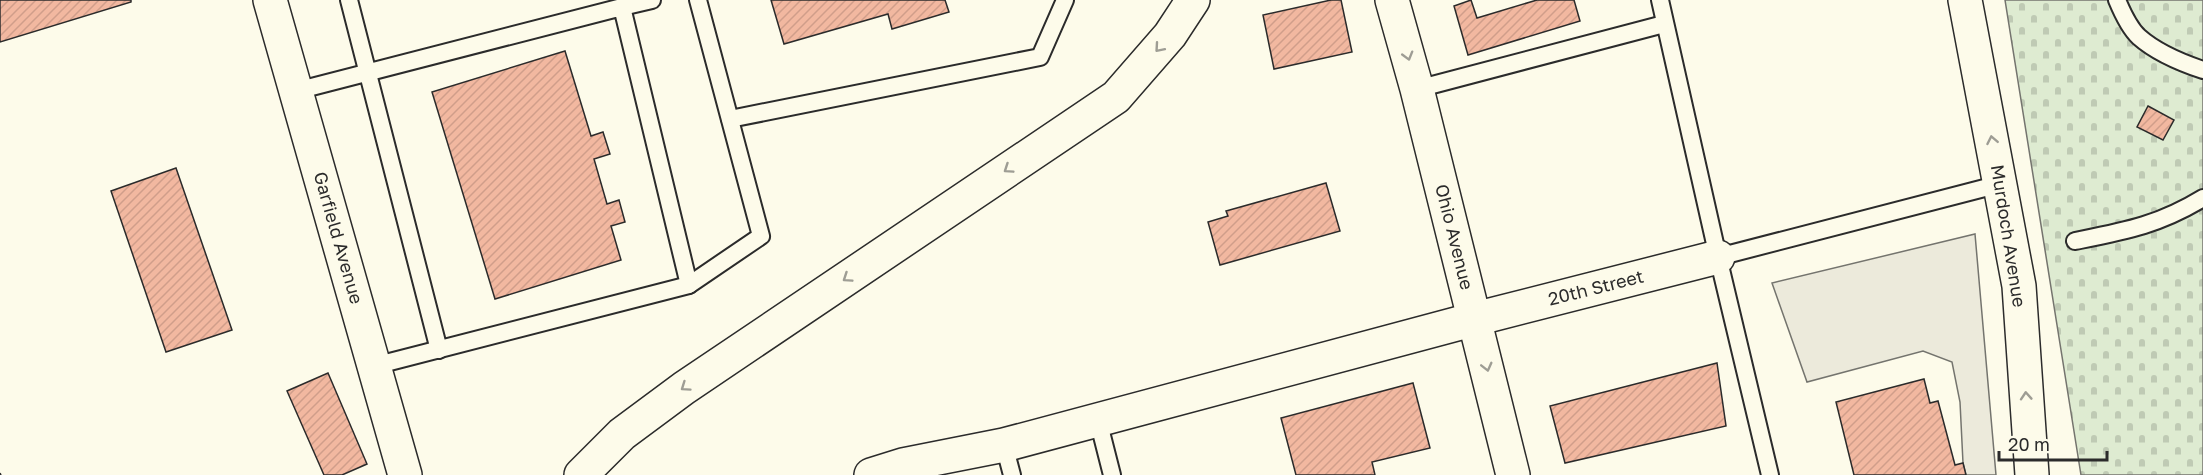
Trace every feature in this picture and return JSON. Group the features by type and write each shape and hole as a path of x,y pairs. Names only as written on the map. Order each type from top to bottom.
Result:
{"street":[{"name":"Garfield Avenue","path":"270,0 405,475"},
{"path":"581,475 622,434 684,388 1116,97 1170,35 1193,0"},
{"name":"Ohio Avenue","path":"1392,0 1417,89 1514,475"},
{"name":"Murdoch Avenue","path":"1965,0 2019,286 2032,475"},
{"name":"20th Street","path":"871,475 1008,460 1098,420 1475,319 1718,257"}],"lane":[{"path":"349,0 439,350"},
{"path":"296,91 652,0"},
{"path":"374,366 689,285 761,236 698,0"},
{"path":"730,119 1040,57 1065,0"},
{"path":"1660,0 1770,475"},
{"path":"2117,0 2122,13 2138,36 2164,52 2203,70"},
{"path":"622,7 689,285"},
{"path":"1417,89 1664,24"},
{"path":"1718,257 2000,184"},
{"path":"2075,241 2139,228 2178,213 2203,198"},
{"path":"1098,420 1112,475"}],"green space":[{"path":"2005,0 2203,0 2203,475 2081,475"}],"shaded area":[{"path":"1975,234 1996,475 1966,475 1963,463 1960,402 1952,362 1923,351 1807,382 1772,283"}],"building":[{"path":"0,0 131,0 131,2 0,42"},
{"path":"771,0 945,0 949,12 892,29 888,14 784,44"},
{"path":"1331,0 1341,0 1352,52 1274,69 1263,15"},
{"path":"1471,0 1477,18 1537,0 1574,0 1580,21 1468,55 1454,6"},
{"path":"565,51 591,136 603,132 610,154 594,159 607,204 619,200 625,222 611,226 621,260 495,299 432,92"},
{"path":"2148,106 2174,120 2163,140 2137,127"},
{"path":"176,168 232,330 166,352 111,191"},
{"path":"1326,183 1340,231 1220,265 1208,222 1228,216 1226,211"},
{"path":"1717,363 1726,426 1565,463 1550,406"},
{"path":"328,373 367,464 342,475 324,475 287,391"},
{"path":"1924,379 1930,403 1938,401 1955,465 1963,463 1966,475 1854,475 1836,402"},
{"path":"1413,383 1430,448 1372,462 1375,475 1296,475 1281,418"}]}
